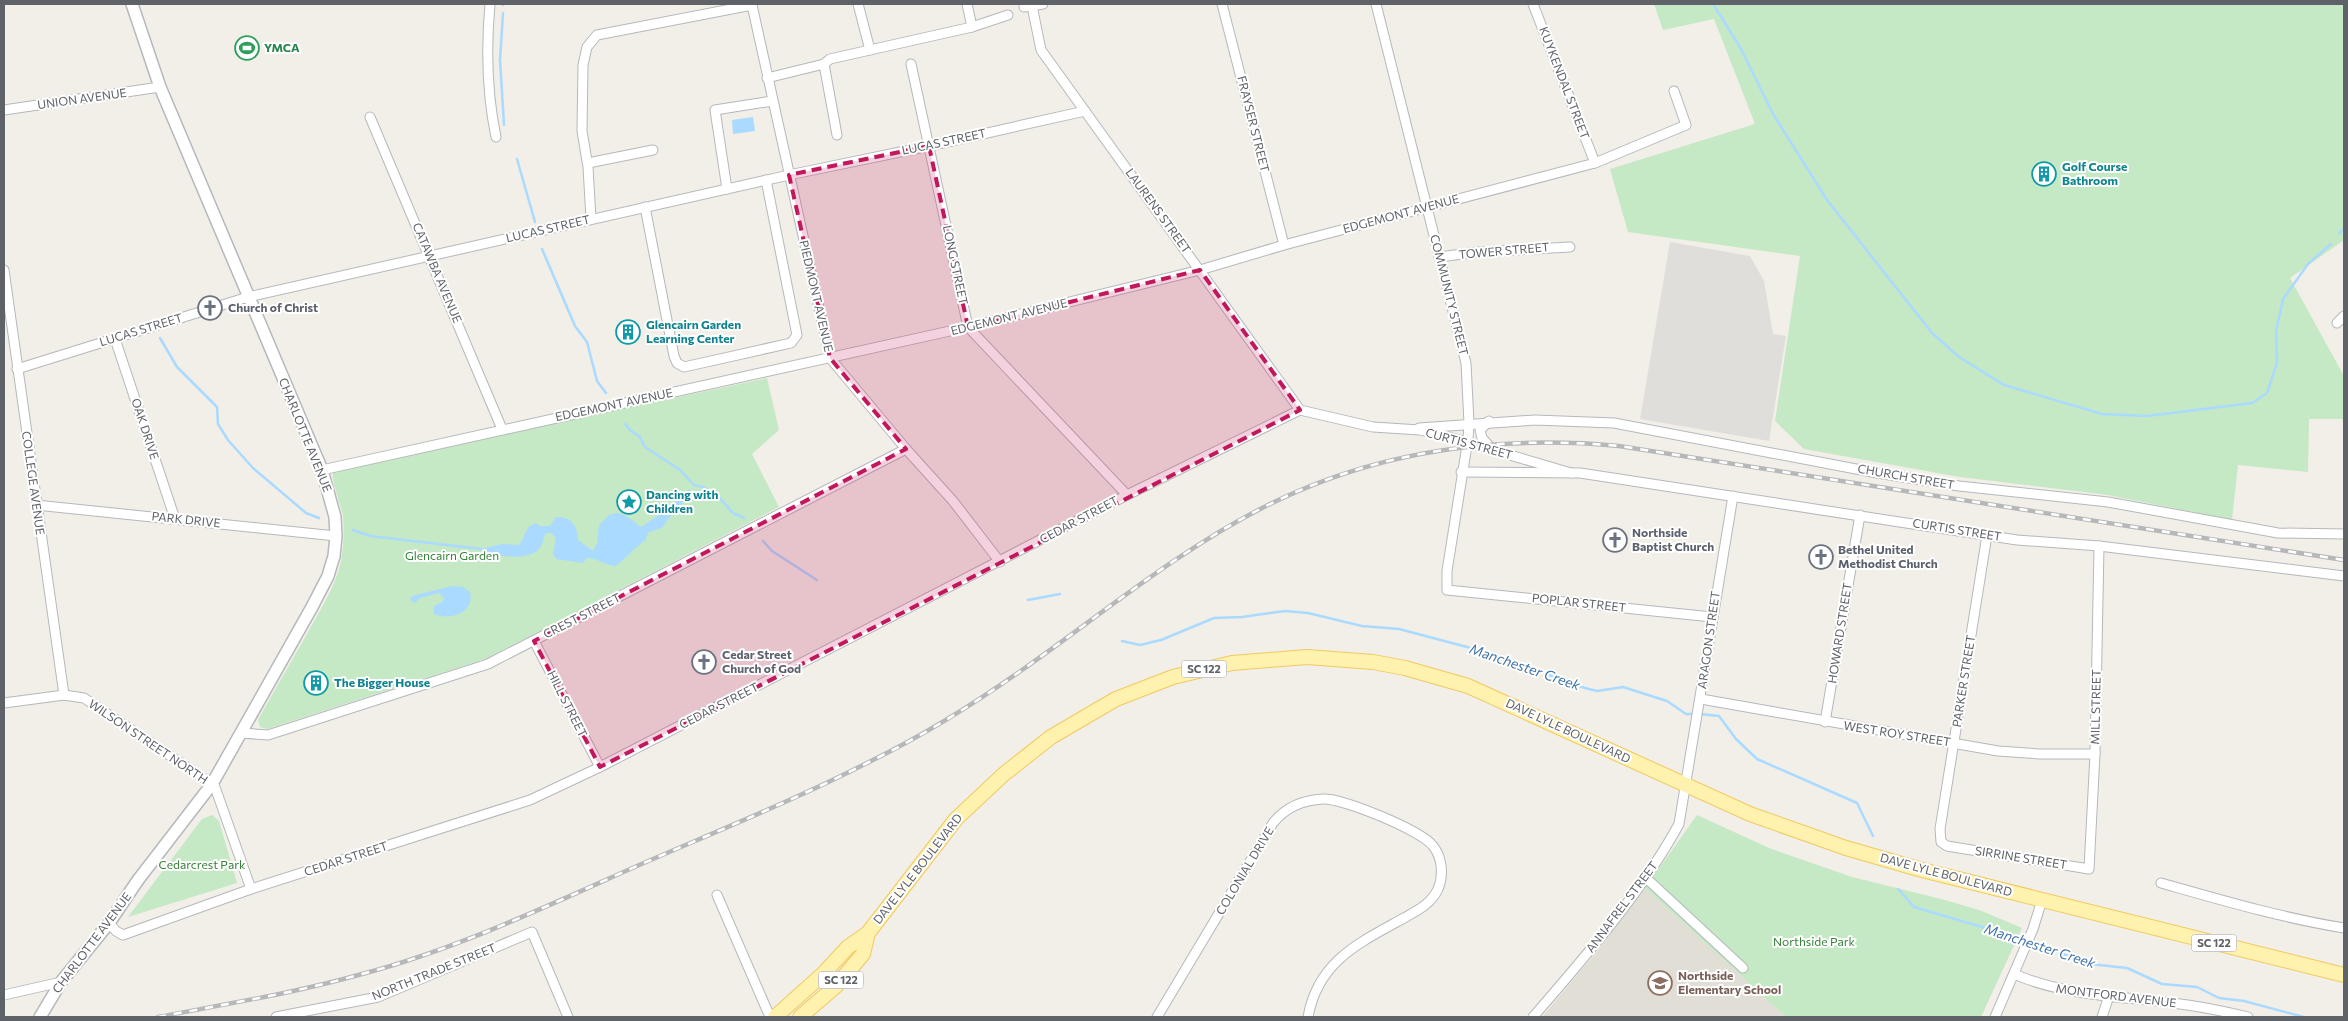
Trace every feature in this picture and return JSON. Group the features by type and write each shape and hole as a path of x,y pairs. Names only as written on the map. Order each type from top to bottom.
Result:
{"main road":[{"name":"DAVE LYLE BOULEVARD","path":"776,1017 824,974 848,946 868,933 956,819 989,787 1027,755 1089,713 1173,677 1232,663 1290,658 1340,658 1381,663 1437,676 1498,699 1750,814 1846,848 1922,870 2344,975"},
{"name":"DAVE LYLE BOULEVARD","path":"800,1017 836,986 863,954 868,933"}],"street":[{"name":"CHARLOTTE AVENUE","path":"40,1017 61,982 109,923 138,880 212,784 328,576 334,556 336,536 334,517 322,470 160,88 132,4"},
{"path":"490,4 488,77 490,107 496,137"},
{"path":"858,4 870,50"},
{"path":"967,4 972,27"},
{"name":"LAURENS STREET","path":"1043,4 1028,7 1041,50 1300,410"},
{"name":"FRAYSER STREET","path":"1222,4 1284,245"},
{"name":"COMMUNITY STREET","path":"1376,4 1466,363 1469,423 1447,570 1447,590"},
{"name":"KUYKENDAL STREET","path":"1533,4 1595,163"},
{"name":"PIEDMONT AVENUE","path":"588,163 582,131 584,64 587,47 597,35 752,5 830,358 906,449 953,501 1000,562"},
{"path":"768,78 824,64 830,59 972,27 1008,15"},
{"path":"824,64 837,136"},
{"name":"LONG STREET","path":"911,64 968,327"},
{"name":"UNION AVENUE","path":"4,110 160,88"},
{"name":"EDGEMONT AVENUE","path":"322,470 968,327 1200,270 1284,245 1595,163 1686,125 1674,91"},
{"path":"727,188 715,110 771,97"},
{"name":"LUCAS STREET","path":"17,369 248,297 727,188 1085,111"},
{"name":"CATAWBA AVENUE","path":"370,117 502,429"},
{"path":"591,219 588,163 653,150"},
{"path":"645,207 674,356 677,363 684,368 791,343 797,335 766,180"},
{"name":"TOWER STREET","path":"1439,257 1479,252 1570,247"},
{"name":"COLLEGE AVENUE","path":"4,270 5,295 64,695"},
{"path":"2336,322 2344,316"},
{"path":"968,327 1127,495"},
{"name":"OAK DRIVE","path":"115,339 175,519"},
{"name":"CURTIS STREET","path":"1300,410 1366,425 1442,435 1571,473"},
{"name":"CEDAR STREET","path":"109,923 122,935 250,889 530,800 600,767 1127,495 1300,410"},
{"name":"CHURCH STREET","path":"1408,430 1489,421 1549,419 1614,423 1644,427 1877,473 1950,484 2108,502 2278,533 2344,534"},
{"path":"1489,421 1480,430 1482,438 1491,448 1489,449"},
{"path":"1442,435 1461,433 1469,423 1477,438 1489,449"},
{"name":"CREST STREET","path":"240,732 268,735 488,664 906,449"},
{"name":"CURTIS STREET","path":"1461,472 1571,473 2017,540 2100,546 2344,576"},
{"name":"ARAGON STREET","path":"1686,784 1733,496"},
{"name":"PARK DRIVE","path":"36,504 336,536"},
{"name":"HOWARD STREET","path":"1825,722 1860,515"},
{"name":"PARKER STREET","path":"1954,848 1941,842 1940,829 1988,535"},
{"name":"MILL STREET","path":"2089,869 2100,546"},
{"name":"POPLAR STREET","path":"1447,590 1712,617"},
{"name":"HILL STREET","path":"534,641 600,767"},
{"name":"WILSON STREET NORTH","path":"4,703 64,695 84,698 212,784 215,787 250,889"},
{"name":"WEST ROY STREET","path":"1701,699 1998,751 2040,754 2094,754"},
{"name":"ANNAFREL STREET","path":"1533,1017 1586,954 1665,850 1678,824 1686,784"},
{"name":"COLONIAL DRIVE","path":"1157,1017 1273,823 1279,816 1296,805 1307,801 1330,799 1356,807 1421,835 1437,851 1442,874 1438,889 1423,907 1357,944 1333,965 1317,988 1308,1017"},
{"name":"SIRRINE STREET","path":"1954,848 2089,869"},
{"path":"1645,877 1743,968"},
{"path":"2161,883 2238,905 2344,928"},
{"path":"717,895 770,1017"},
{"path":"1995,1017 2033,929 2042,900"},
{"name":"NORTH TRADE STREET","path":"276,1017 378,997 532,932 568,1017"},
{"name":"MONTFORD AVENUE","path":"2014,974 2036,984 2068,992 2218,1009 2248,1017"},
{"path":"4,995 61,982"},
{"path":"2102,1017 2109,996"}],"highlighted area":[{"path":"929,146 968,327 1200,270 1300,410 600,767 534,641 906,449 830,358 789,175"}],"shaded area":[{"path":"1670,242 1750,256 1764,281 1773,334 1786,336 1769,441 1640,419"},
{"name":"Northside Elementary School","path":"1645,888 1786,1017 1542,1017 1599,949"}],"green space":[{"path":"1654,4 2344,4 2344,240 2290,278 2344,376 2344,419 2309,419 2308,472 2238,465 2232,520 2108,495 1960,477 1804,449 1775,421 1800,256 1628,232 1610,169 1755,124 1714,19 1663,30"},
{"name":"Glencairn Garden","path":"767,378 779,430 752,454 779,507 488,658 267,729 260,727 258,720 323,606 337,575 343,549 343,516 333,472 339,469"},
{"name":"Cedarcrest Park","path":"212,815 219,821 237,883 128,917 202,819"},
{"name":"Northside Park","path":"1697,815 1769,848 1852,877 1982,911 2022,928 1981,1017 1786,1017 1645,888"}],"water":[{"path":"753,117 755,131 733,134 732,120"},
{"path":"691,489 685,500 663,527 648,533 646,539 616,566 590,558 587,558 583,563 556,559 553,554 556,538 551,533 546,533 538,550 526,556 502,556 481,549 502,544 519,545 532,525 536,523 540,526 550,526 556,517 561,517 573,523 578,540 593,551 597,543 599,526 610,515 620,513 641,527 671,507 686,491"},
{"path":"452,586 463,587 470,592 471,599 465,610 454,616 434,614 434,606 442,602 444,598 439,593 420,598 415,603 410,600 412,596"}],"waterway":[{"path":"1713,4 1740,47 1773,114 1827,200 1932,333 1959,357 2004,385 2102,414 2147,416 2252,403 2267,393 2277,363 2276,331 2283,299 2308,264 2331,244"},
{"path":"503,13 500,60 504,125"},
{"path":"517,159 535,222"},
{"path":"2339,234 2344,228"},
{"path":"542,249 575,326 587,342 597,381 606,393"},
{"path":"160,338 177,367 217,407 218,424 228,440 253,468 306,513 319,518"},
{"path":"625,424 639,436 645,447 680,470 694,485 703,487 716,494 733,513 744,518"},
{"path":"353,530 370,536 481,549"},
{"path":"763,541 772,551 817,580"},
{"path":"1028,600 1060,594"},
{"name":"Manchester Creek","path":"1122,641 1140,645 1161,640 1214,618 1242,617 1285,611 1308,613 1362,626 1399,629 1486,652 1597,691 1623,687 1667,701 1686,714 1694,714"},
{"name":"Manchester Creek","path":"1700,714 1719,716 1736,739 1757,759 1857,803 1873,836"},
{"name":"Manchester Creek","path":"1898,889 1914,907 2026,940"},
{"name":"Manchester Creek","path":"2031,942 2090,964 2127,968 2162,984 2197,987 2219,998 2244,1001 2304,1017"}],"railway":[{"path":"158,1017 311,987 397,964 432,952 535,911 784,802 891,751 948,719 1022,670 1142,583 1235,522 1310,486 1352,471 1395,459 1484,445 1574,443 1619,446 2344,560"}],"place":[{"name":"YMCA","path":"247,48"},
{"name":"Golf Course Bathroom","path":"2044,174"},
{"name":"Church of Christ","path":"210,308"},
{"name":"Glencairn Garden Learning Center","path":"628,332"},
{"name":"Dancing with Children","path":"629,502"},
{"name":"Northside Baptist Church","path":"1615,540"},
{"name":"Bethel United Methodist Church","path":"1821,557"},
{"name":"Cedar Street Church of God","path":"704,662"},
{"name":"The Bigger House","path":"316,683"},
{"name":"Northside Elementary School","path":"1660,983"}]}
